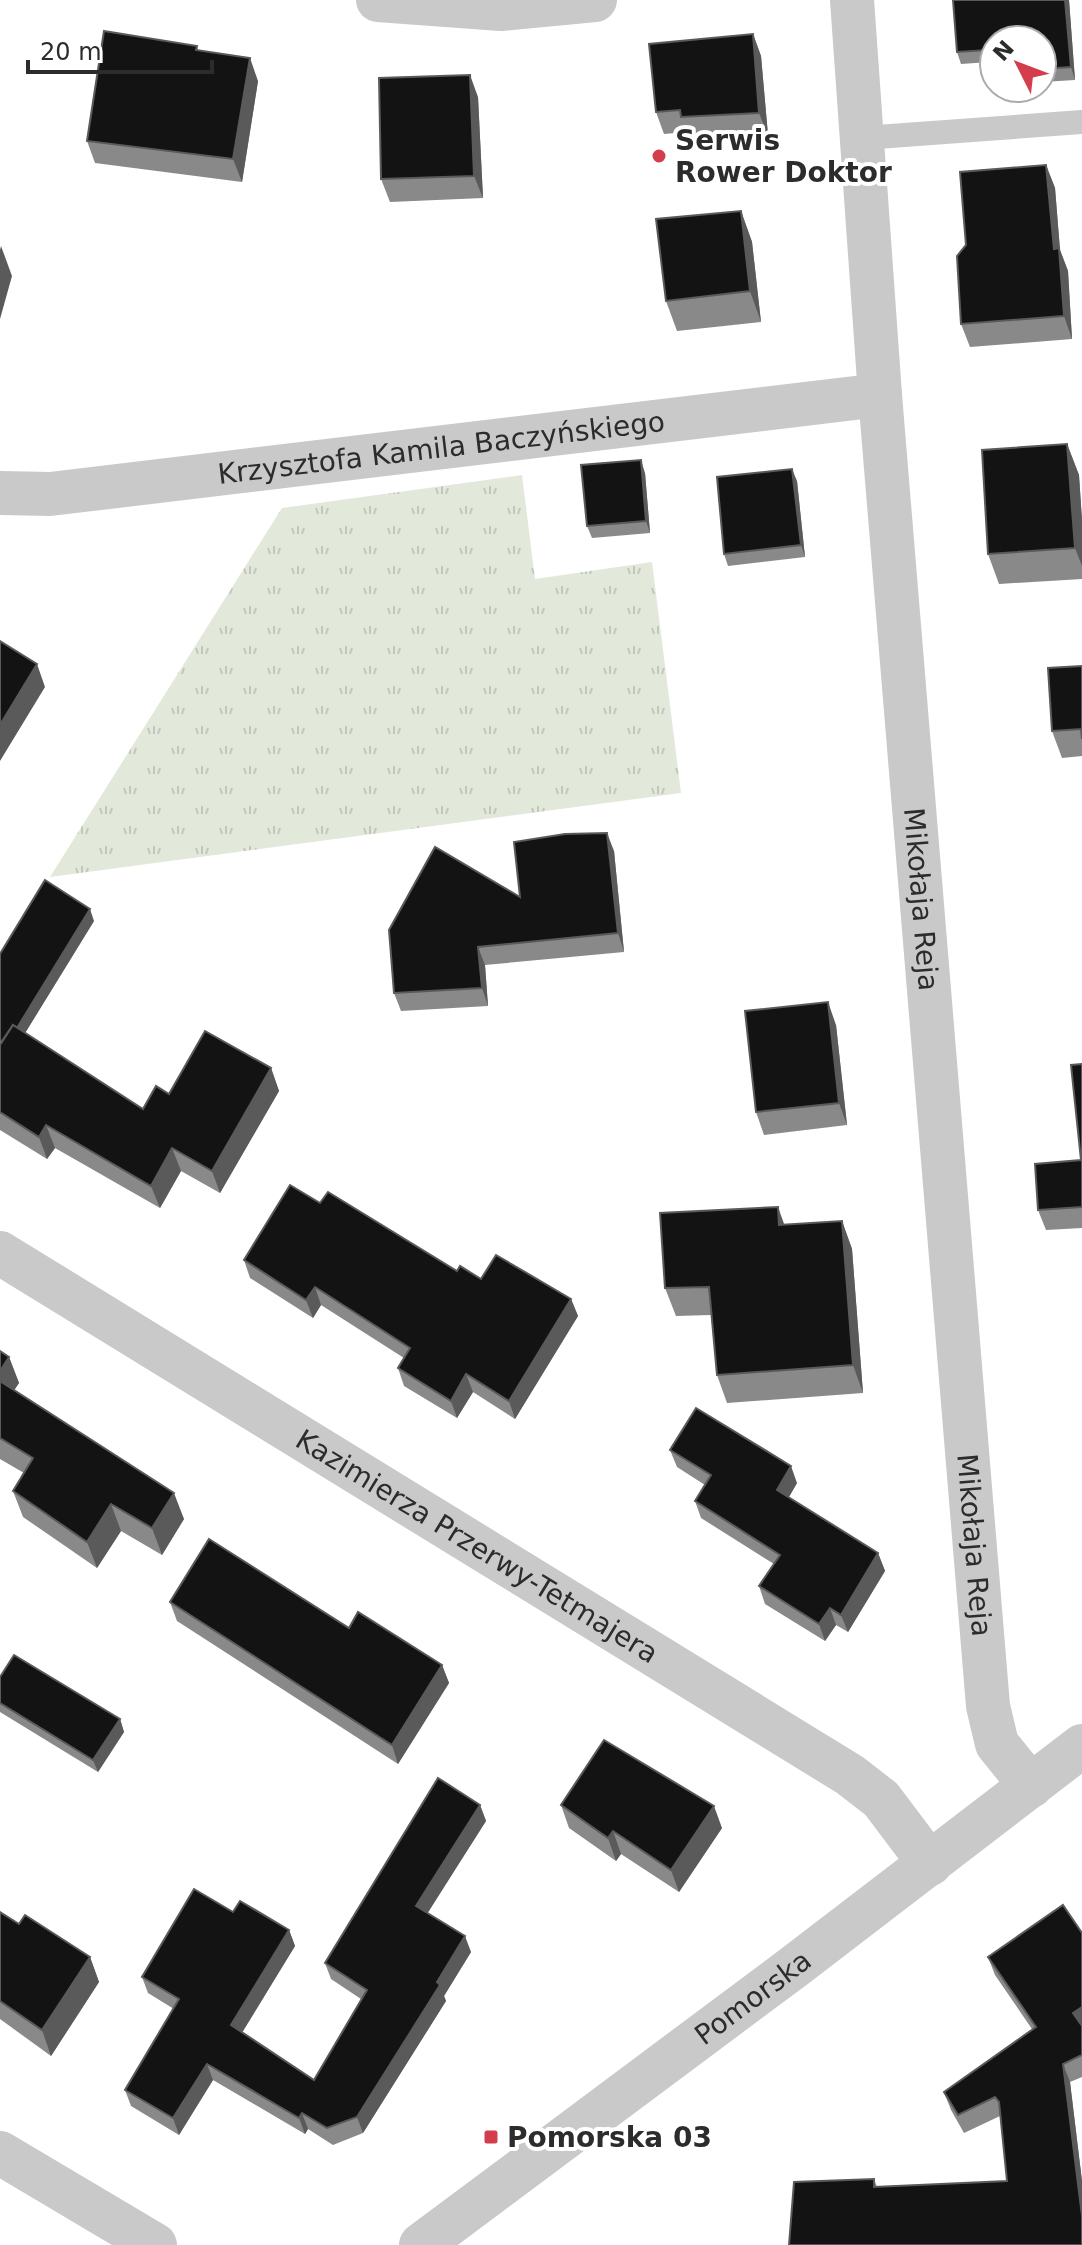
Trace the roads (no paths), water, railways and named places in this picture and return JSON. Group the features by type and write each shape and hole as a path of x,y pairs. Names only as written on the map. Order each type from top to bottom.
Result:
{"street":[{"path":"378,0 501,9 595,0"},
{"name":"Mikołaja Reja","path":"852,0 880,395 988,1706 997,1744 1031,1786"},
{"name":"Krzysztofa Kamila Baczyńskiego","path":"0,493 50,494 880,395"},
{"name":"Kazimierza Przerwy-Tetmajera","path":"0,1253 850,1775 881,1799 930,1864"},
{"name":"Pomorska","path":"421,2245 930,1864 1082,1746"},
{"path":"0,2153 155,2245"}],"lane":[{"path":"863,138 1082,122"}],"place":[{"name":"Serwis Rower Doktor","path":"659,156"},
{"name":"Pomorska 03","path":"491,2137"}]}
